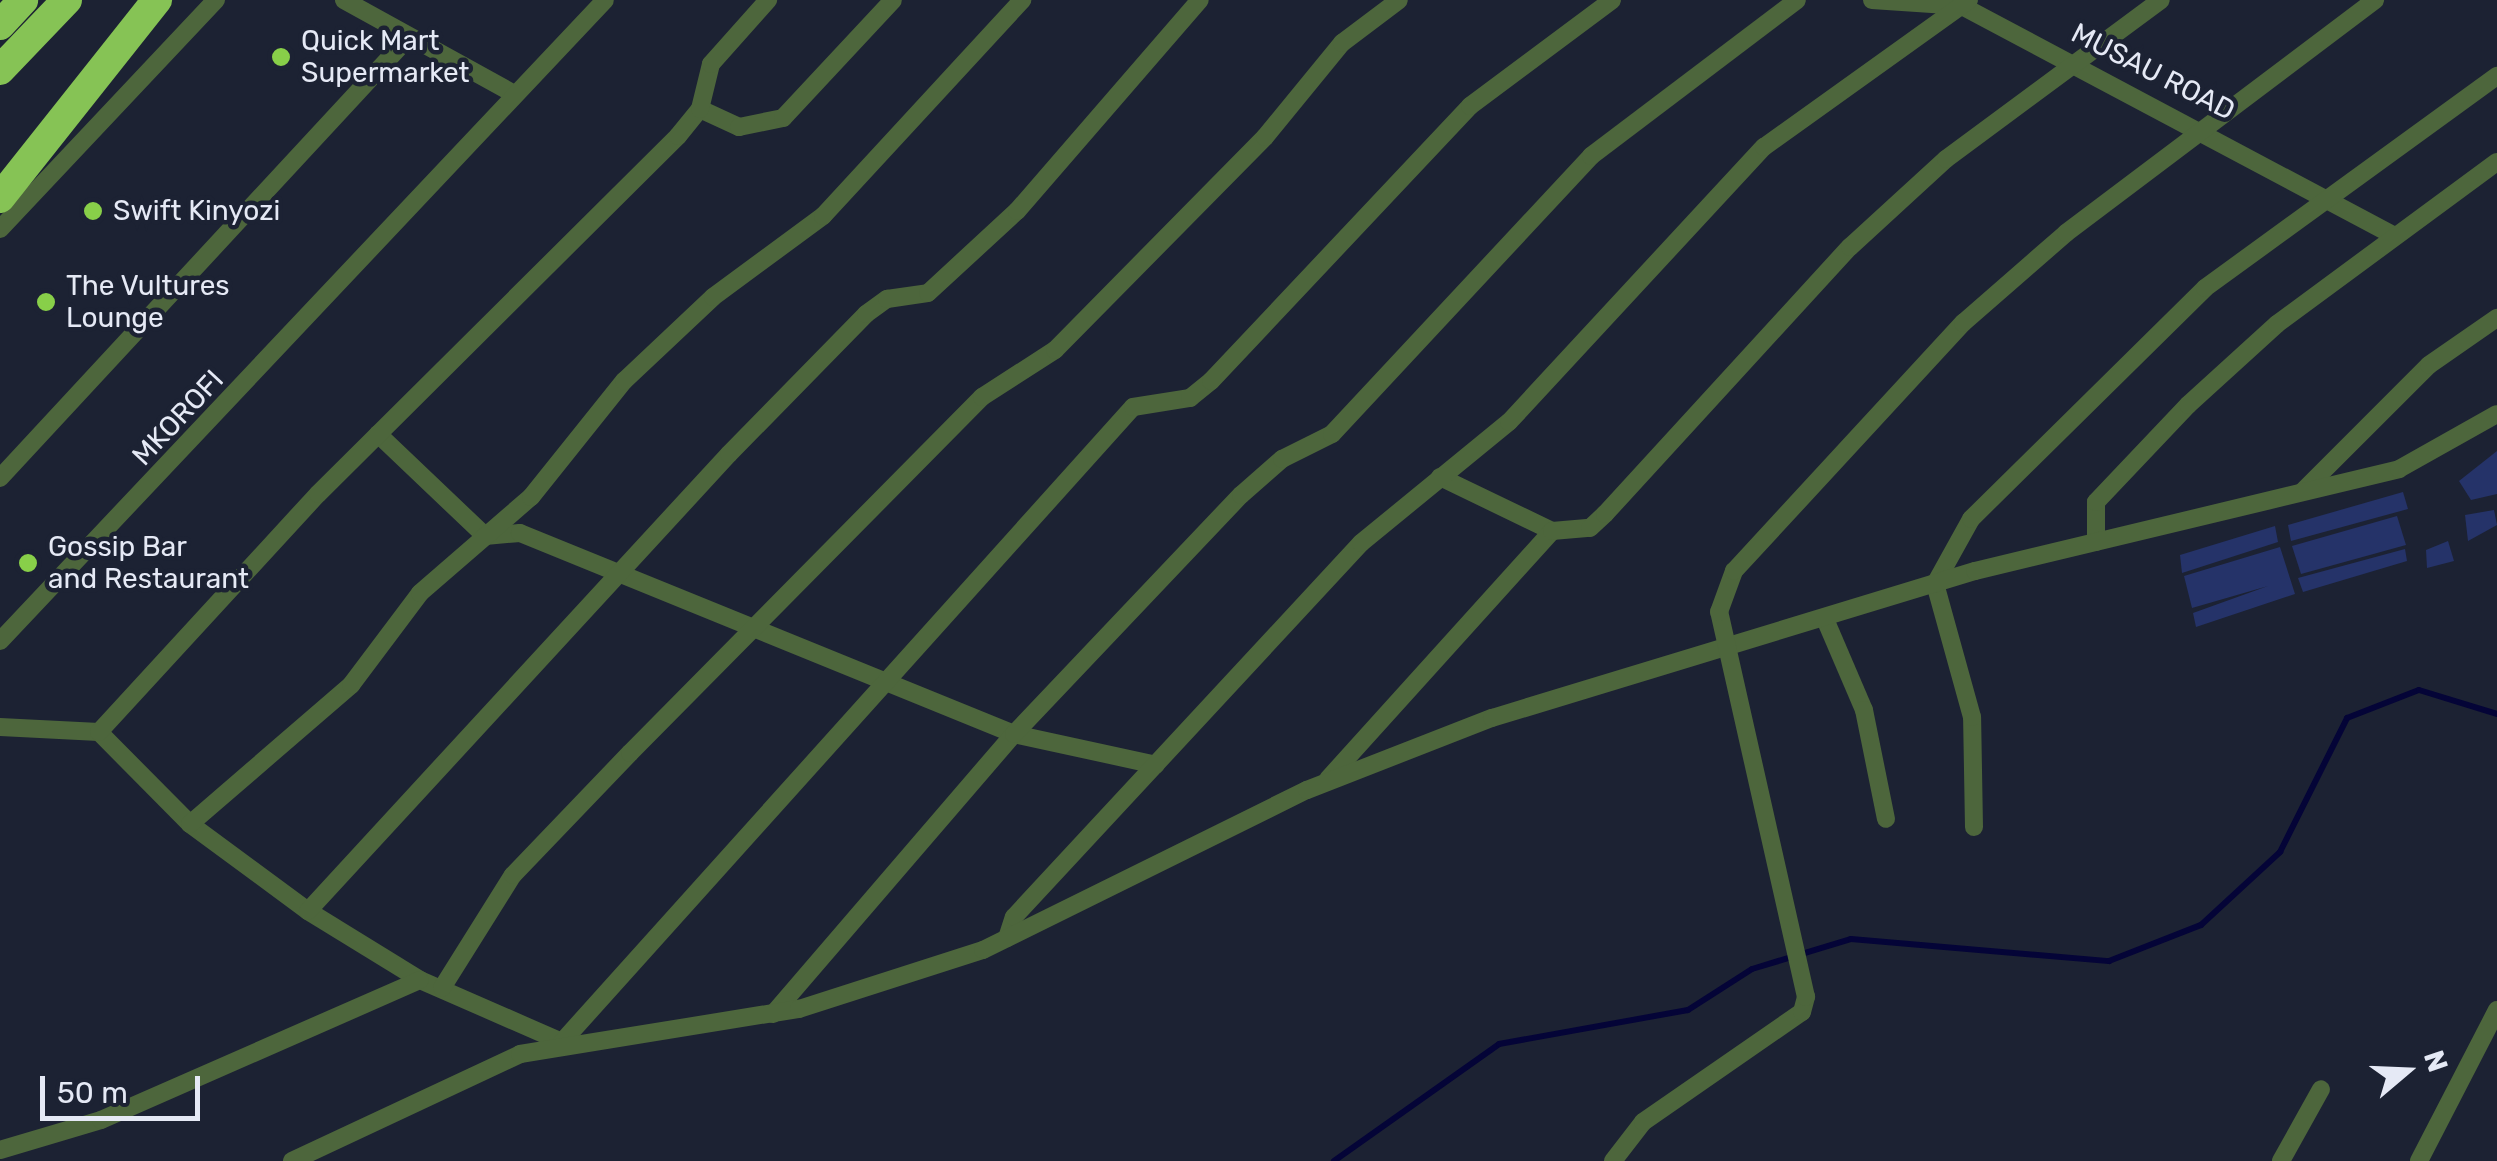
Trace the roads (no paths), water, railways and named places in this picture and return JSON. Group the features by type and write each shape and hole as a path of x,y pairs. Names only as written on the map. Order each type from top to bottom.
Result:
{"highway":[{"path":"0,25 23,0"},
{"path":"0,70 66,0"},
{"path":"0,198 157,0"}],"street":[{"path":"0,229 216,0"},
{"path":"344,0 406,40 511,92 605,0"},
{"path":"99,732 378,434 700,109 710,64 768,0"},
{"path":"700,109 739,127 783,118 893,0"},
{"path":"190,824 351,685 411,604 485,536 713,296 823,216 1022,0"},
{"path":"308,911 619,570 866,314 887,298 928,293 1017,211 1200,0"},
{"path":"442,988 513,875 750,629 982,397 1055,350 1265,136 1342,43 1399,0"},
{"path":"567,1044 1134,406 1190,398 1211,382 1470,106 1612,0"},
{"path":"773,1014 1014,734 1240,495 1282,459 1332,434 1592,156 1796,0"},
{"name":"MUSAU ROAD","path":"1872,0 1965,3 2209,131 2395,236"},
{"path":"1440,476 1552,531 1590,528 1850,247 2074,63 2161,0"},
{"path":"1613,1161 1657,1110 1802,1012 1804,972 1786,914 1732,649 1718,612 1734,571 1964,323 2066,234 2209,131 2375,0"},
{"path":"1006,938 1014,917 1361,543 1509,422 1764,147 1965,3"},
{"path":"0,478 406,40"},
{"path":"1974,827 1972,716 1935,584 1971,518 2096,386 2325,197 2497,76"},
{"name":"MKOROFI","path":"0,641 511,92"},
{"path":"2096,542 2096,502 2121,469 2278,324 2497,162"},
{"path":"2303,492 2429,365 2497,318"},
{"path":"292,1161 520,1054 773,1014 1006,938 1324,783 1492,718 1732,649 1935,584 2399,469 2497,414"},
{"path":"378,434 485,536 520,533 619,570 886,688 1014,734 1156,765"},
{"path":"1324,783 1552,531"},
{"path":"1825,619 1864,710 1886,819"},
{"path":"0,727 99,732 190,824 308,911 420,980 567,1044"},
{"path":"0,1150 101,1120 420,980"},
{"path":"2419,1161 2497,1010"},
{"path":"2281,1161 2321,1089"}],"waterway":[{"path":"1334,1161 1499,1044 1688,1010 1752,969 1851,939 2109,961 2201,925 2280,852 2347,718 2419,690 2497,714"}],"place":[{"name":"Quick Mart Supermarket","path":"281,57"},
{"name":"Swift Kinyozi","path":"93,211"},
{"name":"The Vultures Lounge","path":"46,302"},
{"name":"Gossip Bar and Restaurant","path":"28,563"}]}
